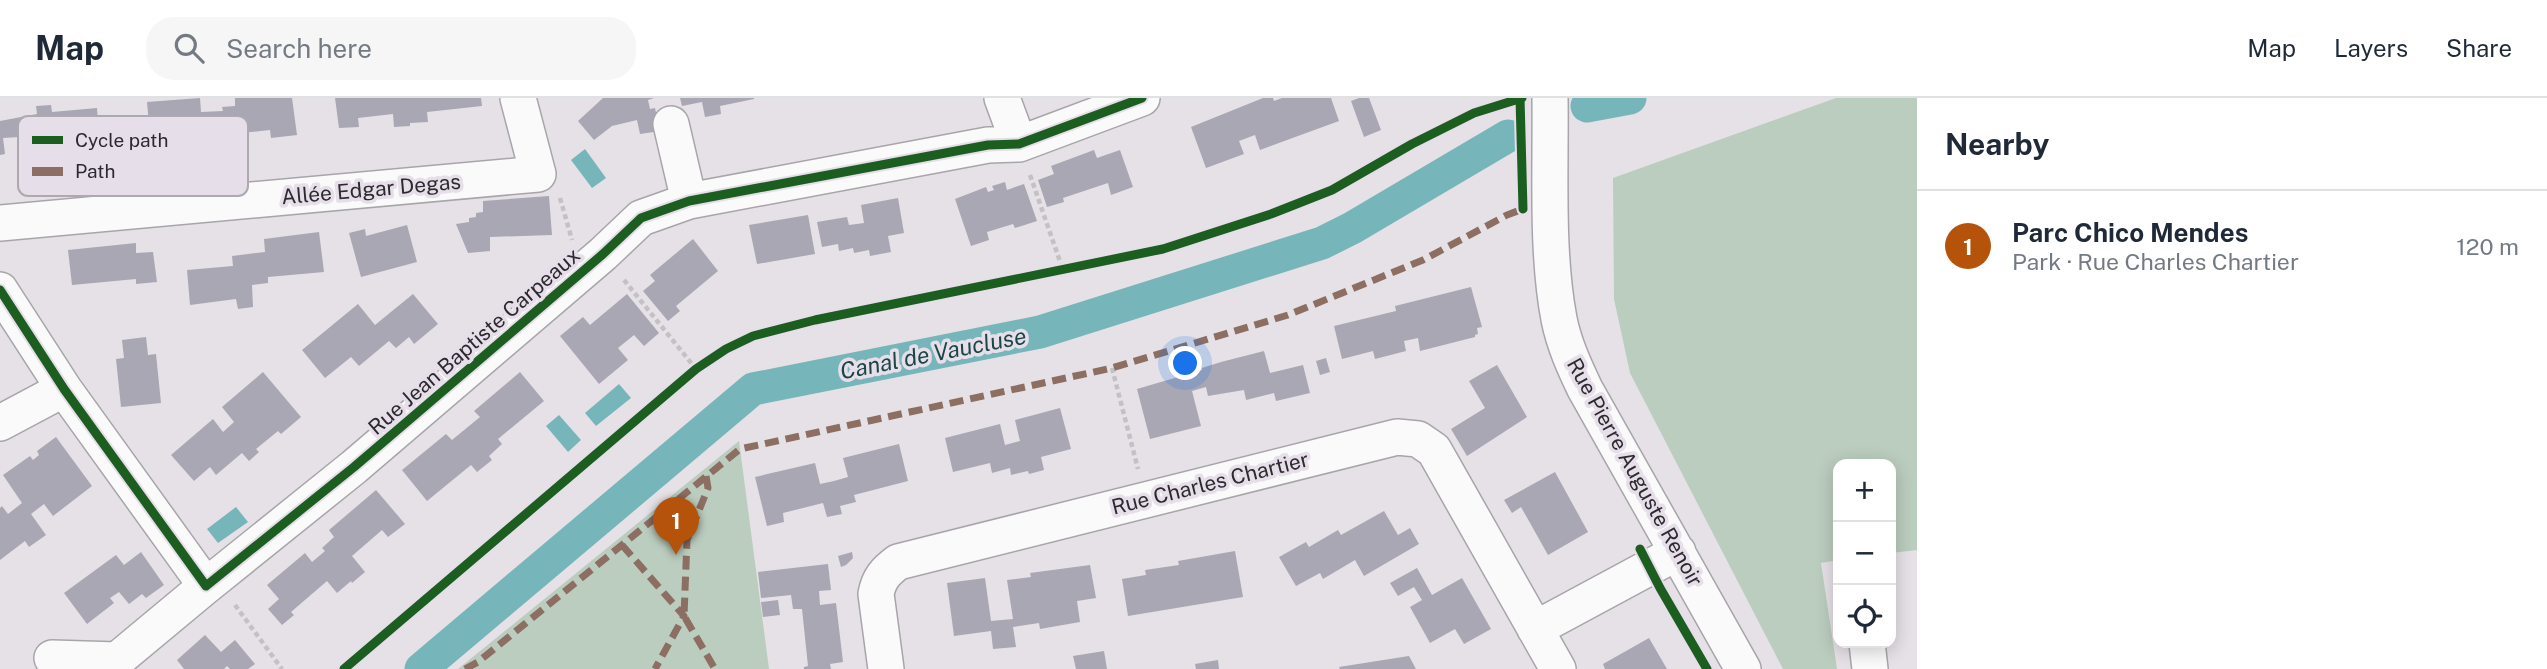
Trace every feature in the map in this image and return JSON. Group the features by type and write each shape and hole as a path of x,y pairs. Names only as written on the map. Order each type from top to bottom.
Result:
{"street":[{"name":"Allée Edgar Degas","path":"0,223 538,174 519,98"},
{"path":"1002,98 1019,144"},
{"name":"Rue Jean Baptiste Carpeaux","path":"52,658 117,660 354,467 603,254 641,218 689,201 988,145 1019,144 1142,98"},
{"name":"Rue Pierre Auguste Renoir","path":"1550,98 1554,287 1568,354 1585,389 1743,669"},
{"path":"671,124 689,201"},
{"path":"1,293 64,389 210,582"},
{"path":"0,424 64,389"},
{"name":"Rue Charles Chartier","path":"886,669 876,594 878,583 886,571 898,562 1397,437 1418,439 1434,450 1558,669"},
{"path":"1535,629 1678,552"},
{"path":"1868,648 1870,669"}],"path":[{"path":"1019,144 1063,270"},
{"path":"1112,368 1146,499"},
{"path":"210,582 282,669"}],"green space":[{"path":"1836,98 1917,98 1917,550 1896,552 1896,459 1833,459 1833,561 1821,563 1837,669 1783,669 1630,373 1614,299 1613,178"},
{"path":"739,441 769,669 458,669"}],"water":[{"path":"585,149 606,178 592,188 571,160"},
{"path":"619,384 631,398 596,426 585,413"},
{"path":"559,415 581,440 568,452 546,426"},
{"path":"236,507 248,522 218,543 207,529"}],"building":[{"path":"200,98 201,112 223,111 222,107 235,106 235,98 292,98 297,135 271,138 270,130 248,132 248,116 148,116 147,102"},
{"path":"335,98 481,98 482,106 427,112 428,122 410,123 410,126 394,127 393,114 358,118 359,127 339,128"},
{"path":"603,98 654,98 648,100 650,109 655,108 660,131 640,134 637,120 612,126 594,140 578,121"},
{"path":"680,98 754,99 720,106 721,114 705,117 702,102 682,106"},
{"path":"1263,98 1273,98 1274,101 1282,98 1331,98 1339,121 1260,150 1255,135 1239,141 1244,154 1206,168 1191,127"},
{"path":"1369,98 1381,130 1364,137 1351,101"},
{"path":"51,105 52,112 97,108 98,116 26,116 37,114 36,106"},
{"path":"18,118 18,137 3,138 5,154 0,155 0,121"},
{"path":"1094,150 1097,158 1120,150 1133,187 1111,195 1108,183 1063,198 1064,202 1047,207 1038,180 1054,174 1051,166"},
{"path":"1005,182 1007,190 1024,184 1037,221 1015,228 1013,224 987,232 989,240 971,246 955,199 986,187 988,192 994,190 992,186"},
{"path":"549,196 552,235 490,237 490,251 468,253 456,224 469,222 469,218 476,217 476,213 483,212 483,201"},
{"path":"898,198 904,233 888,236 891,252 870,256 869,250 854,253 853,248 839,251 838,244 822,247 817,222 847,217 849,225 864,223 861,205"},
{"path":"808,215 815,254 757,264 749,225"},
{"path":"407,225 417,262 361,277 349,233 365,229 366,236"},
{"path":"319,232 324,272 268,277 268,283 252,285 253,307 238,309 236,299 190,305 187,270 233,266 232,256 265,252 264,239"},
{"path":"693,239 718,271 676,306 680,311 668,321 643,291 655,281 650,275"},
{"path":"136,243 136,253 153,252 157,282 136,284 136,279 72,285 68,250"},
{"path":"1471,287 1482,327 1477,328 1478,334 1475,337 1420,351 1418,338 1404,341 1406,351 1375,359 1373,351 1342,359 1334,326 1396,311 1395,306"},
{"path":"413,294 438,324 414,344 409,337 396,348 389,341 359,366 351,357 325,378 302,350 358,304 375,325"},
{"path":"627,294 659,333 644,346 634,335 618,348 628,360 599,384 560,336 583,317 590,325"},
{"path":"146,337 148,355 156,354 161,403 121,407 116,359 124,358 122,340"},
{"path":"1264,351 1270,373 1303,365 1310,393 1276,401 1274,393 1246,400 1244,390 1208,396 1206,387 1192,391 1201,426 1150,439 1137,389"},
{"path":"1326,358 1330,372 1320,375 1316,361"},
{"path":"1497,365 1527,417 1467,456 1451,429 1485,408 1469,381"},
{"path":"263,372 301,417 281,434 278,431 256,449 259,452 249,461 242,453 216,475 210,467 194,481 171,455 213,419 223,432 234,422 222,407"},
{"path":"520,372 544,401 498,439 502,444 489,456 492,460 477,472 471,465 427,501 402,470 446,434 452,440 480,417 474,411"},
{"path":"1060,408 1071,449 1041,457 1044,470 1011,475 1010,468 992,473 990,463 953,472 945,438 1000,424 1005,445 1020,441 1015,420"},
{"path":"56,437 92,486 53,516 44,504 31,514 46,535 29,547 25,541 0,560 0,508 2,506 8,514 22,503 3,475 30,456 33,460 39,455 37,451"},
{"path":"899,444 908,481 854,495 856,502 840,506 842,514 827,517 823,503 783,513 784,522 767,526 755,477 815,463 820,484 834,481 848,477 843,458"},
{"path":"1555,472 1588,532 1548,555 1521,507 1512,513 1504,500"},
{"path":"376,490 405,524 388,537 382,530 352,556 365,572 352,583 351,581 337,593 327,581 291,612 294,615 282,625 268,609 279,599 267,585 305,553 312,562 325,551 322,548 334,537 329,530"},
{"path":"1384,511 1398,535 1410,528 1419,544 1364,576 1355,560 1323,579 1320,573 1296,586 1279,557 1306,542 1309,547 1338,530 1341,535"},
{"path":"1235,551 1243,597 1128,616 1122,579 1146,575 1145,570 1179,565 1178,561"},
{"path":"141,552 164,585 146,598 142,594 129,604 119,592 110,598 114,603 87,624 64,593 116,555 124,565"},
{"path":"852,552 853,558 841,567 838,556"},
{"path":"828,564 831,590 819,591 820,605 836,603 843,662 830,664 831,669 804,669 808,666 802,609 793,609 791,595 761,598 758,572"},
{"path":"1090,565 1096,598 1077,601 1080,622 1040,629 1039,623 1013,627 1016,647 993,649 991,631 954,636 947,583 985,578 991,621 1013,619 1007,580 1031,577 1030,573"},
{"path":"1417,568 1432,595 1462,578 1491,629 1464,644 1455,629 1430,643 1410,607 1422,600 1414,587 1398,596 1390,583"},
{"path":"778,600 780,615 763,617 761,602"},
{"path":"205,635 221,652 235,640 255,664 248,669 230,669 227,666 224,669 184,669 177,660"},
{"path":"1649,638 1667,669 1605,669 1603,664"},
{"path":"1104,651 1107,669 1076,669 1073,656"},
{"path":"1409,656 1416,669 1339,667"},
{"path":"1218,660 1219,669 1196,669 1195,664"}],"waterway":[{"name":"Canal de Vaucluse","path":"1587,106 1630,98"},
{"name":"Canal de Vaucluse","path":"421,669 753,389 1040,332 1322,243 1508,136"}],"marked path":[{"path":"465,669 478,662 740,449 1112,368 1288,315 1423,260 1523,209 1523,205"},
{"path":"706,476 708,488 687,540 684,616 715,669"},
{"path":"622,545 684,616 655,669"}],"cycle path":[{"path":"0,290 64,389 206,586 354,467 603,254 641,218 689,201 988,145 1019,144 1142,98"},
{"path":"1520,98 1523,209"},
{"path":"344,669 696,369 726,349 753,336 815,320 1163,249 1271,214 1332,190 1412,144 1474,113 1522,98"},
{"path":"1640,549 1707,669"}],"place":[{"name":"Parc Chico Mendes","path":"676,555"}]}
